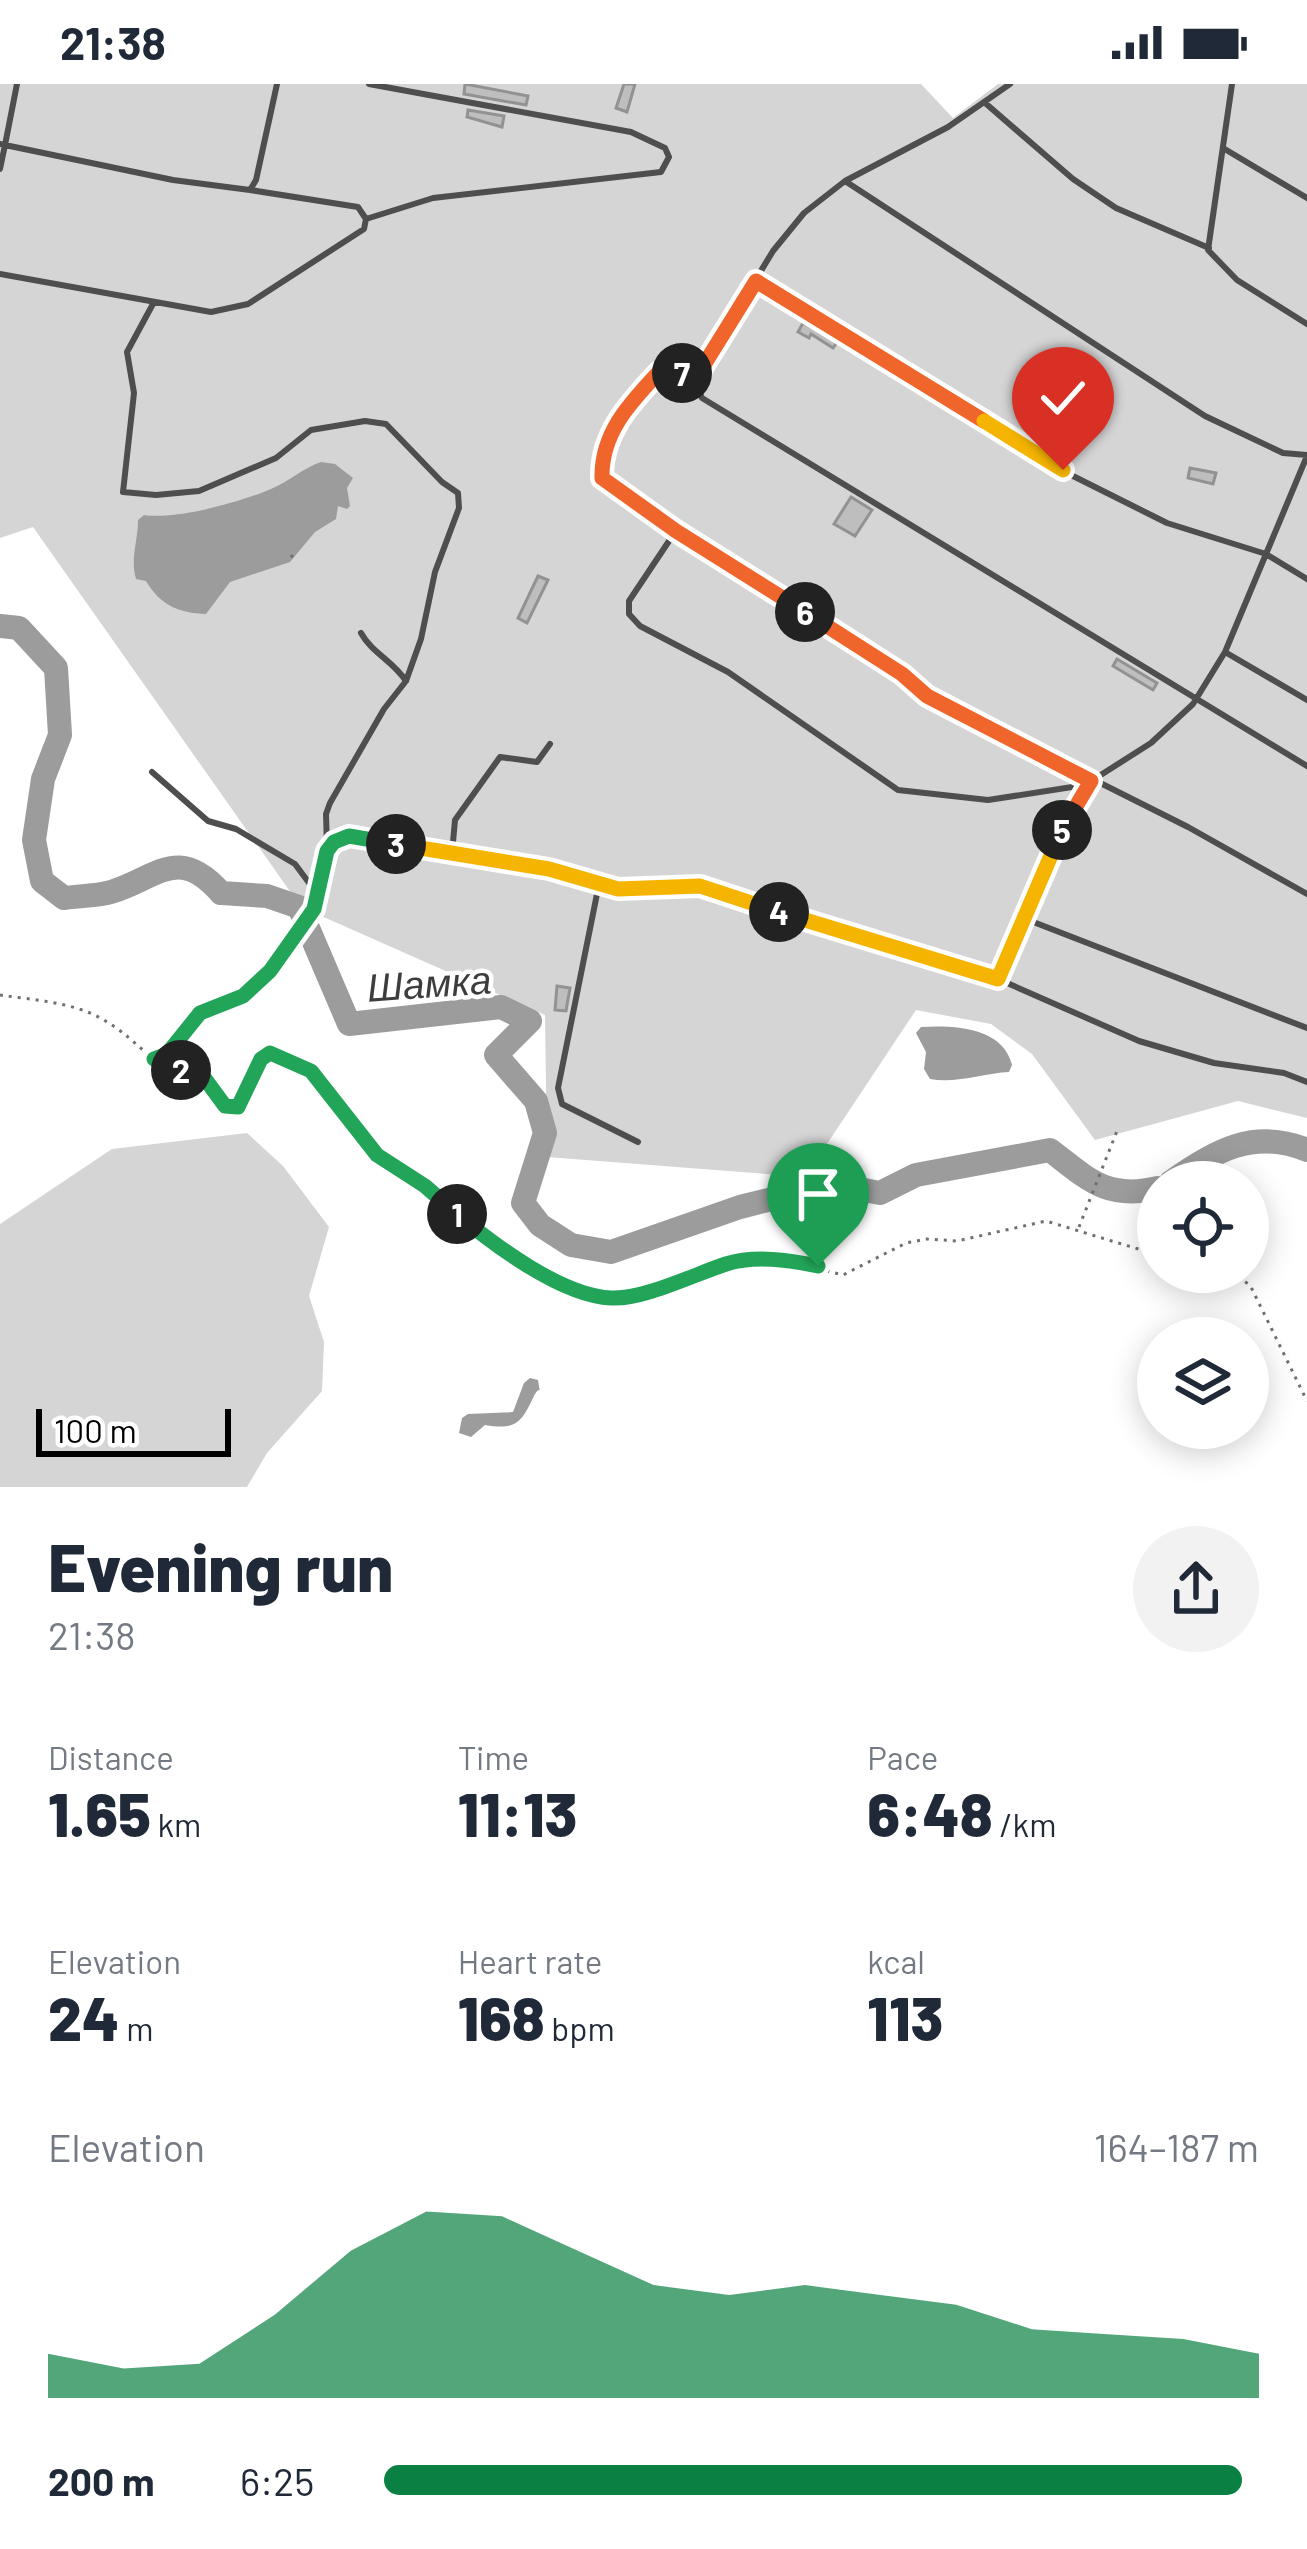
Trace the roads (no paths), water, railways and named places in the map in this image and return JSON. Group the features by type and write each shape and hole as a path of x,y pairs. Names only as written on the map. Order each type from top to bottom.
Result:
{"lane":[{"path":"0,169 16,84"},
{"path":"250,190 277,84"},
{"path":"366,219 433,198 661,172 669,157 665,148 632,132 369,84"},
{"path":"1010,84 948,127 845,182 804,213 773,251 702,368 692,374 659,372 624,410 601,453 602,478 676,531 902,674 927,696 1188,827 1307,894"},
{"path":"1209,248 1232,84"},
{"path":"984,102 1073,179 1116,208 1209,248 1237,280 1307,324"},
{"path":"0,274 211,312 248,304 364,230 366,219 358,207 173,180 2,145"},
{"path":"1222,148 1307,199"},
{"path":"676,531 629,601 629,614 640,626 728,671 898,790 988,800 1085,785 1150,743 1196,698 1225,652 1307,456 1282,453 1205,416 845,182"},
{"path":"756,281 1063,470 1167,523 1266,554 1307,579"},
{"path":"154,302 128,352 134,393 123,492 199,491 276,458 311,430 365,421 386,424 458,494 459,508 435,572 421,639 406,681 384,709 330,803 327,851 349,836 549,869 618,889 700,886 998,979 1139,1041 1214,1064 1284,1073 1307,1082"},
{"path":"692,374 702,398 1307,766"},
{"path":"362,633 368,646 395,664 406,681"},
{"path":"1225,652 1307,700"},
{"path":"452,854 455,820 500,757 537,762 550,744"},
{"path":"152,772 208,821 236,830 295,864 318,895"},
{"path":"998,979 1054,844 1091,781"},
{"path":"598,884 558,1088 562,1104 638,1142"},
{"path":"1023,918 1307,1028"}],"waterway":[{"name":"Шамка","path":"0,626 19,628 56,668 60,735 43,779 34,840 42,881 64,898 88,896 179,867 206,878 221,893 267,896 299,907 349,1024 501,1007 530,1021 496,1055 536,1101 545,1133 523,1203 540,1225 571,1245 611,1252 740,1207 832,1184 880,1193 916,1175 1050,1150 1100,1185 1137,1191"},
{"name":"Шамка","path":"1203,1161 1252,1142 1307,1150"}]}
